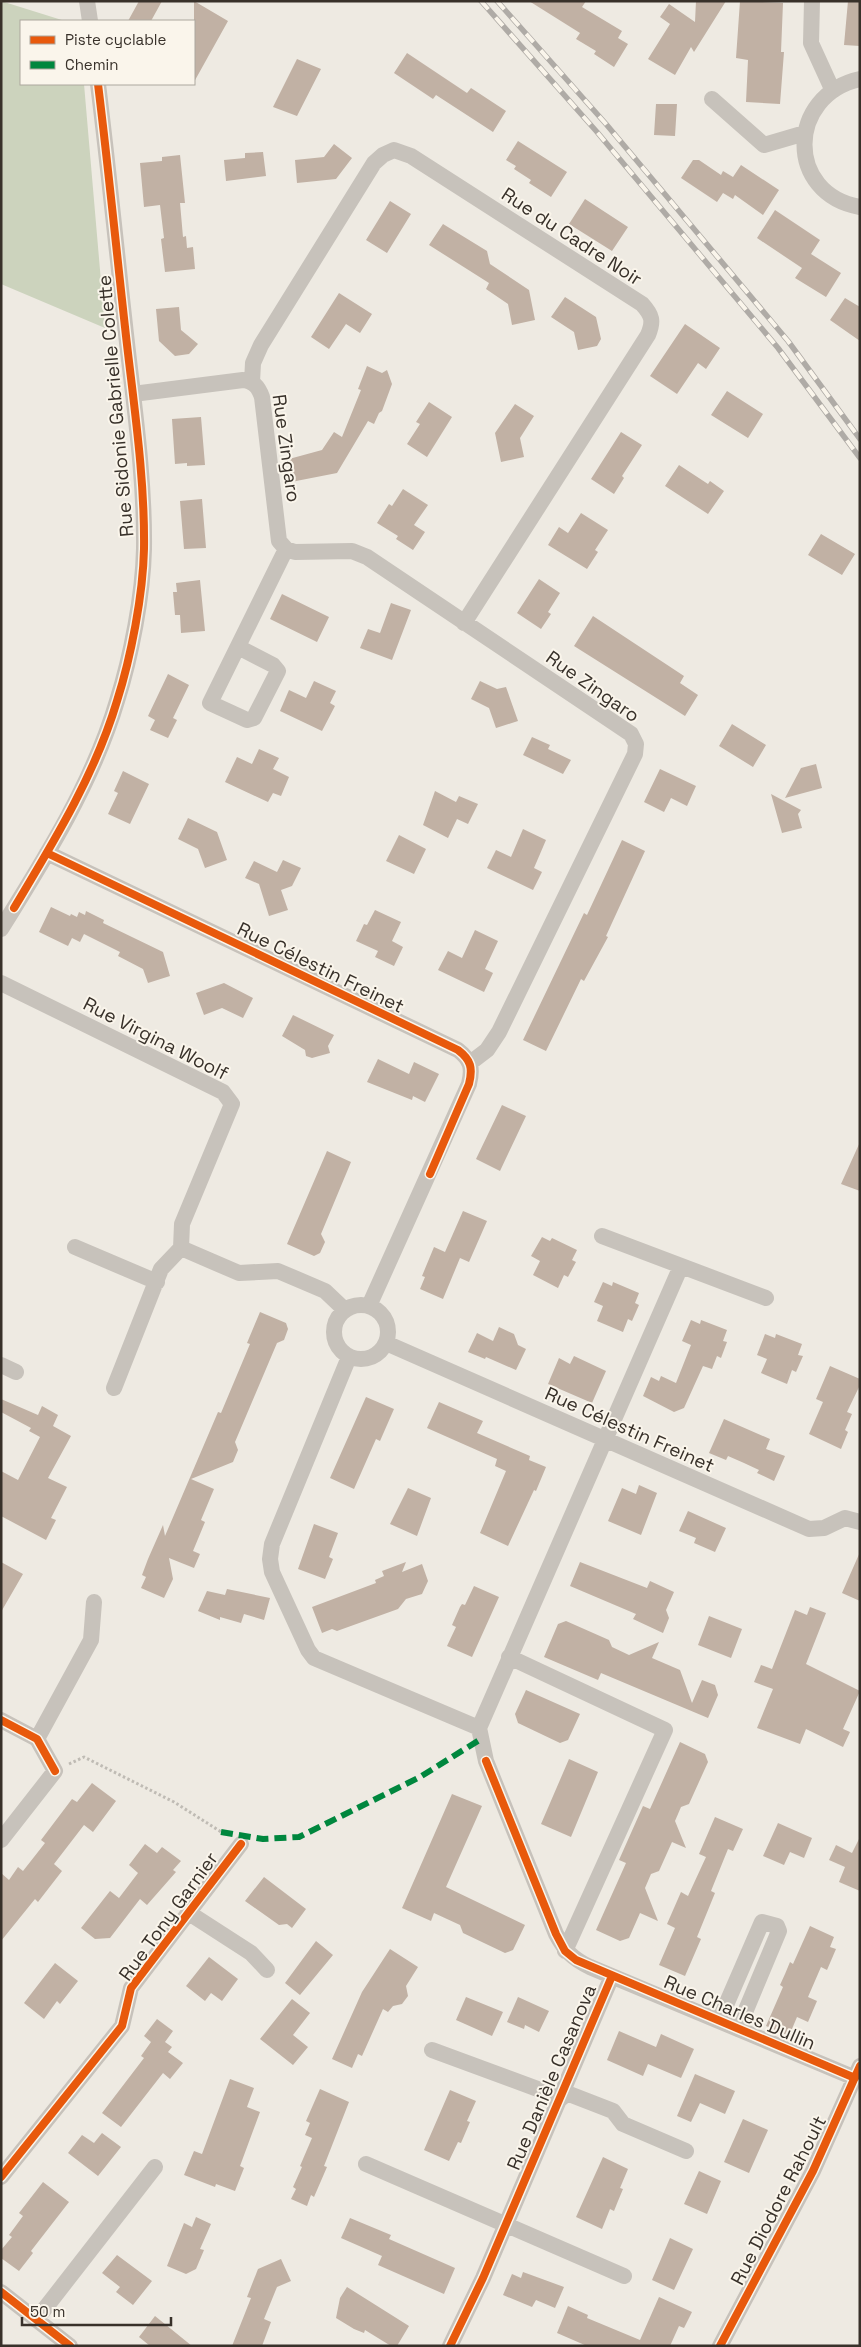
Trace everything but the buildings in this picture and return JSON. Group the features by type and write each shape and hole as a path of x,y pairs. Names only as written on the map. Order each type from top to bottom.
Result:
{"street":[{"path":"87,1 90,20"},
{"path":"812,1 811,43 832,89"},
{"path":"860,78 832,89 819,101 810,116 805,133 804,155 812,176 827,194 846,205 860,207"},
{"name":"Rue Sidonie Gabrielle Colette","path":"1,929 47,853 92,766 117,702 130,652 144,551 143,506 133,394 98,85"},
{"path":"712,99 764,145 805,133"},
{"name":"Rue du Cadre Noir","path":"252,382 253,363 261,345 374,163 383,155 394,150 411,156 642,304 651,314 652,324 648,336 464,623"},
{"name":"Rue Zingaro","path":"133,394 243,380 252,382 258,388 262,397 279,541 286,549 295,552 352,551 367,557 631,734 636,744 635,754 499,1032 487,1050 470,1062"},
{"path":"238,646 274,665 278,671 254,718 247,720 210,703 238,646 286,549"},
{"name":"Rue Célestin Freinet","path":"47,853 458,1050 470,1062"},
{"name":"Rue Virgina Woolf","path":"1,983 223,1092 228,1098 232,1104 182,1224 181,1248"},
{"path":"369,1306 469,1084 472,1072 470,1062"},
{"path":"602,1236 766,1298"},
{"path":"75,1248 156,1282"},
{"path":"114,1388 161,1270 181,1248 239,1273 278,1271 325,1291 344,1310"},
{"path":"565,1951 556,1934 486,1761 479,1728 681,1266"},
{"path":"360,1305 369,1306 377,1310 388,1325 386,1343 380,1352 371,1358 360,1360 349,1357 341,1352 334,1335 338,1317 344,1310 360,1305"},
{"name":"Rue Célestin Freinet","path":"386,1343 809,1529 824,1528 845,1518 858,1515"},
{"path":"349,1357 272,1544 270,1559 272,1572 308,1650 314,1658 479,1728"},
{"path":"37,1740 91,1640 94,1602"},
{"path":"509,1656 664,1730 565,1951"},
{"path":"1,1720 37,1740 55,1770 1,1840"},
{"name":"Rue Tony Garnier","path":"1,2177 122,2026 131,1988 241,1844"},
{"path":"189,1913 251,1953 267,1970"},
{"path":"719,2021 762,1922 777,1926 779,1931 738,2029"},
{"name":"Rue Danièle Casanova","path":"450,2346 563,2095 612,1976 576,1960 565,1951"},
{"name":"Rue Charles Dullin","path":"612,1976 738,2029 857,2072"},
{"path":"432,2050 613,2111 623,2124 686,2151"},
{"name":"Rue Diodore Rahoult","path":"720,2346 813,2171 857,2072"},
{"path":"366,2164 505,2226 624,2276"},
{"path":"36,2320 155,2167"},
{"path":"1,2292 70,2346"}],"path":[{"path":"55,1770 84,1757 174,1802 241,1844"}],"green space":[{"path":"1,1 62,20 20,20 20,85 84,85 105,328 1,284"}],"railway":[{"path":"481,1 597,132 778,348 860,458"},
{"path":"497,1 606,124 788,341 860,439"}],"marked path":[{"path":"221,1832 263,1839 299,1837 420,1777 481,1739"}],"cycle path":[{"path":"14,908 72,808 108,728 127,665 135,626 143,567 144,521 141,465 98,85"},
{"path":"47,853 458,1050 466,1057 470,1065 469,1084 430,1174"},
{"path":"1,1720 37,1739 55,1771"},
{"path":"486,1761 556,1934 565,1951 576,1960 855,2078"},
{"path":"1,2177 122,2026 131,1988 241,1844"},
{"path":"450,2346 483,2278 612,1976"},
{"path":"720,2346 813,2171 860,2066"},
{"path":"1,2292 70,2346"}]}
